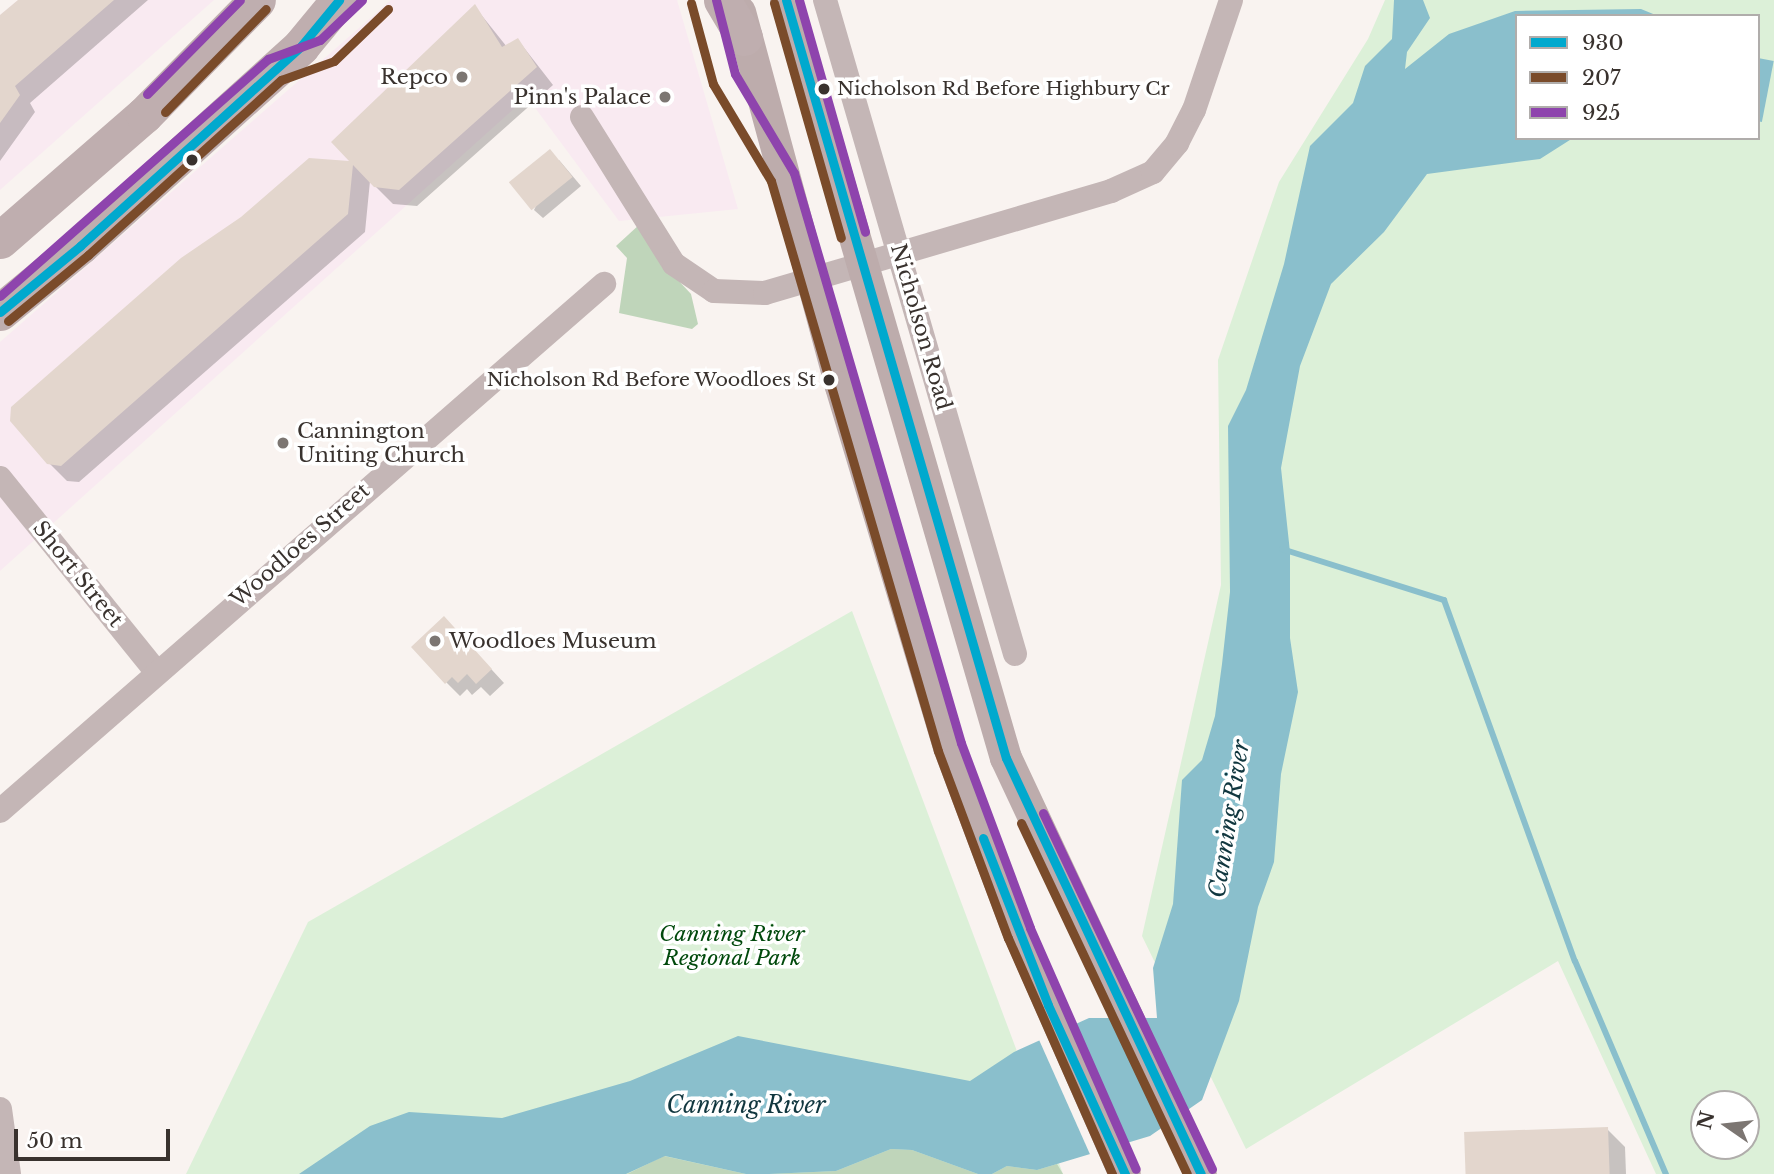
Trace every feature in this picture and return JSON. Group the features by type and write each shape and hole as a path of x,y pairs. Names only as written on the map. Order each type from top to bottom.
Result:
{"highway":[{"path":"0,240 144,116 257,0"},
{"path":"0,312 80,246 301,46 339,0"},
{"path":"722,0 744,37"}],"main road":[{"path":"738,0 744,37 811,279 949,747 1019,933 1125,1174"},
{"name":"Nicholson Road","path":"786,0 1006,758 1197,1166"}],"street":[{"name":"Nicholson Road","path":"825,0 1015,654"},
{"path":"862,264 1111,191 1153,172 1177,144 1194,110 1231,0"},
{"name":"Nicholson Road","path":"582,117 674,264 714,292 737,295 765,293 862,264"},
{"name":"Woodloes Street","path":"0,811 156,671 604,284"},
{"name":"Short Street","path":"0,478 156,671"},
{"path":"0,1110 9,1174"}],"shaded area":[{"path":"18,0 214,0 0,190 0,15"},
{"path":"391,0 677,0 738,209 619,221 527,97 0,571 0,342"}],"green space":[{"path":"1385,0 1774,0 1774,1174 1656,1174 1558,961 1246,1149 1142,936 1221,585 1218,360 1279,182 1368,39"},
{"path":"640,224 662,263 691,294 698,324 692,329 619,313 627,258 616,246"},
{"name":"Canning River Regional Park","path":"852,611 1063,1174 186,1174 308,922"},
{"path":"891,1149 912,1150 978,1174 769,1174 836,1171"},
{"path":"664,1156 746,1174 627,1174"},
{"path":"1057,1164 1063,1174 992,1174 1007,1166 1037,1170"}],"water":[{"name":"Canning River","path":"1394,0 1423,0 1430,18 1407,52 1405,69 1449,34 1515,11 1641,9 1653,14 1515,14 1515,140 1570,140 1540,159 1427,174 1384,232 1331,284 1300,366 1281,468 1290,552 1290,638 1298,692 1281,774 1274,862 1258,907 1239,1001 1202,1100 1150,1136 1037,1170 1007,1166 992,1174 978,1174 912,1150 891,1149 836,1171 769,1174 746,1174 665,1156 626,1174 299,1174 370,1126 409,1112 502,1118 630,1081 738,1036 970,1081 1014,1052 1089,1018 1157,1018 1153,968 1173,904 1182,780 1202,760 1215,716 1222,664 1230,592 1228,426 1246,390 1284,264 1310,146 1353,103 1365,66 1392,39"},
{"path":"1760,58 1774,61 1762,122 1760,122"}],"pier":[{"path":"1071,1023 1126,1147 1093,1162 1038,1038"}],"building":[{"path":"18,0 114,0 15,86 20,95 0,123 0,15"},
{"path":"475,4 502,47 518,38 537,67 399,190 374,187 353,165 348,214 61,466 47,464 10,421 11,407 181,258 241,217 309,158 349,161 331,142"},
{"path":"550,149 573,177 531,210 509,182"},
{"path":"444,616 492,669 476,684 467,674 458,683 452,677 445,684 411,647"},
{"path":"1608,1127 1610,1174 1466,1174 1464,1132"}],"waterway":[{"path":"1282,549 1444,600 1575,961 1666,1174"}],"transit line":[{"name":"925","path":"147,94 240,0"},
{"name":"930","path":"0,312 80,246 301,46 339,0"},
{"name":"925","path":"0,296 268,59 320,40 362,0"},
{"name":"925","path":"716,0 735,74 794,173 961,743 1030,928 1136,1169"},
{"name":"930","path":"786,0 1006,758 1201,1174"},
{"name":"925","path":"799,0 865,232"},
{"name":"207","path":"691,3 713,84 771,181 938,751 1008,938 1112,1174"},
{"name":"207","path":"774,3 841,238"},
{"name":"207","path":"165,112 266,9"},
{"name":"207","path":"8,321 88,255 281,80 334,61 388,9"},
{"name":"925","path":"1043,813 1212,1169"},
{"name":"207","path":"1021,823 1187,1174"},
{"name":"930","path":"983,838 1048,1005 1125,1174"}],"place":[{"name":"Repco","path":"462,77"},
{"name":"Nicholson Rd Before Highbury Cr","path":"824,89"},
{"name":"Pinn's Palace","path":"665,97"},
{"name":"Nicholson Rd Before Woodloes St","path":"829,380"},
{"name":"Cannington Uniting Church","path":"283,443"},
{"name":"Woodloes Museum","path":"435,641"}]}
